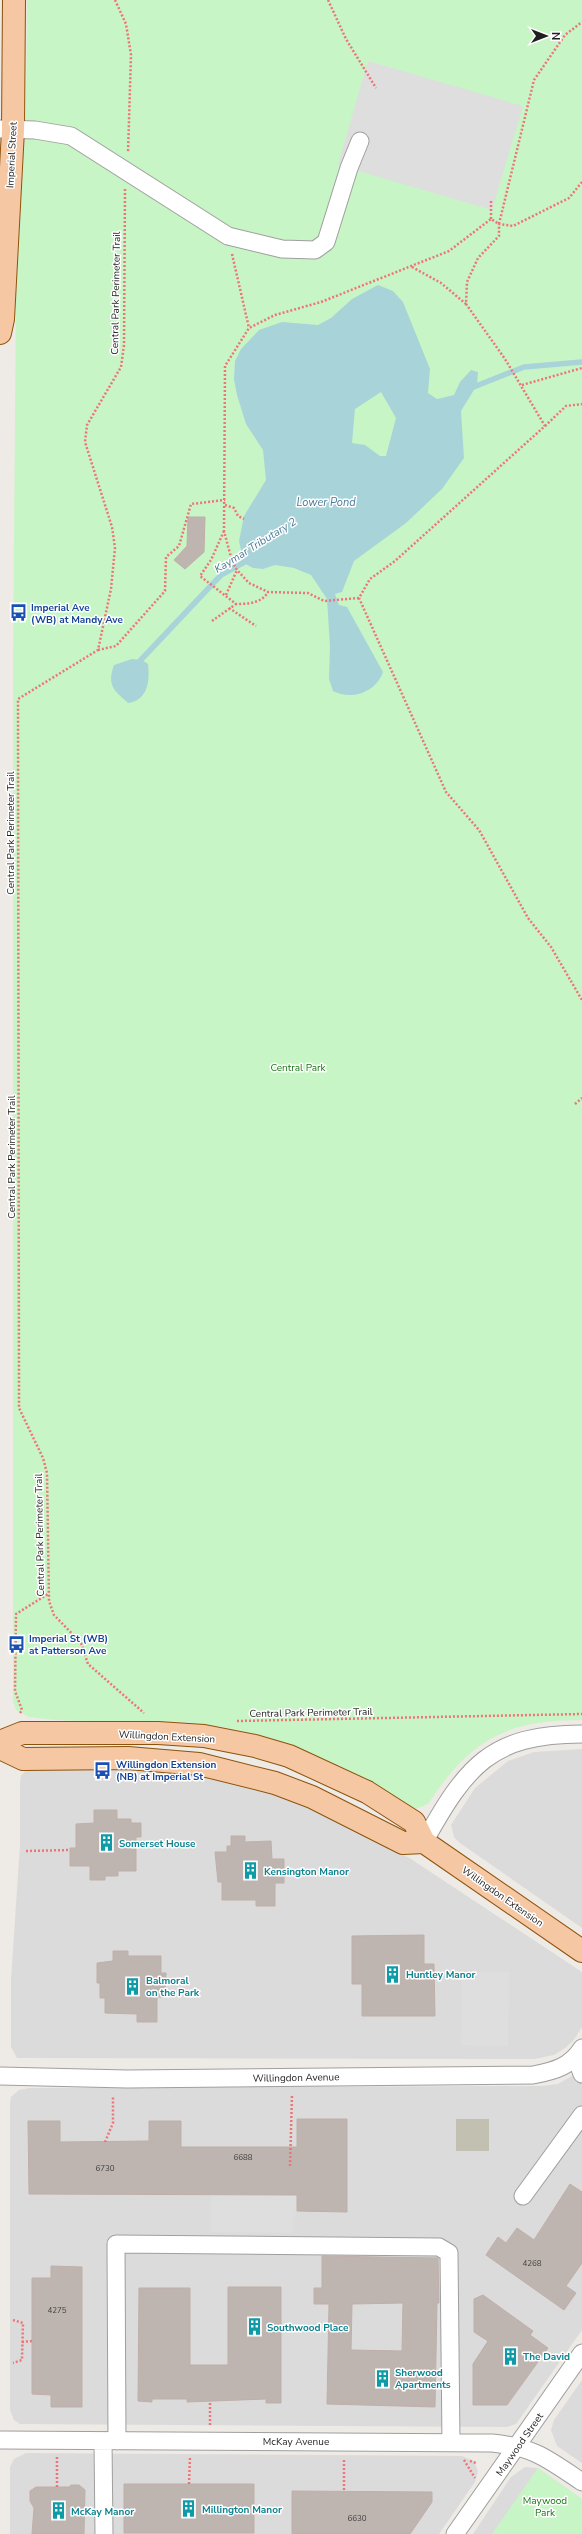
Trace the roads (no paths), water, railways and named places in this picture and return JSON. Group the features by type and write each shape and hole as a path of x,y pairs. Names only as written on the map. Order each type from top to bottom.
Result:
{"main road":[{"name":"Imperial Street","path":"0,333 3,319 6,130 14,0"},
{"name":"Willingdon Extension","path":"0,1742 22,1733 114,1733 204,1736 234,1741 289,1756 367,1792 414,1822 424,1842 582,1951"},
{"path":"0,1748 23,1758 128,1758 199,1764 275,1783 312,1797 403,1843 424,1842"}],"street":[{"path":"6,130 59,132 82,141 228,236 282,249 315,250 326,242 349,168 360,141"},
{"path":"424,1842 467,1774 494,1751 516,1741 536,1736 582,1734"},
{"path":"579,2053 582,2074"},
{"name":"Willingdon Avenue","path":"0,2076 127,2079 533,2074 558,2070 579,2053"},
{"path":"523,2196 582,2115"},
{"path":"104,2534 110,2440 116,2244 439,2247 450,2253 451,2442"},
{"name":"Maywood Street","path":"455,2534 582,2353"},
{"name":"McKay Avenue","path":"0,2440 451,2442 518,2445 540,2454 582,2482"}],"water":[{"name":"Lower Pond","path":"378,285 393,291 403,302 430,369 428,393 437,399 454,395 460,382 471,370 478,372 477,385 461,411 464,458 442,489 406,523 354,561 342,592 335,594 339,605 347,607 383,672 380,679 369,689 355,695 348,695 333,691 329,679 330,646 327,599 311,575 294,568 275,565 263,569 253,568 244,563 239,541 244,516 266,480 263,450 246,424 237,395 234,379 235,361 241,349 259,330 282,322 318,325 331,318 352,299","holes":["381,392 396,418 386,456 380,456 365,445 352,443 355,409"]},
{"path":"132,659 142,660 148,664 149,677 144,694 135,701 128,703 115,691 111,678 114,665"}],"waterway":[{"name":"Kaymar Tributary 2","path":"471,388 524,367 582,362"},
{"name":"Kaymar Tributary 2","path":"137,664 221,575 250,559"}],"place":[{"name":"Imperial Ave (WB) at Mandy Ave","path":"18,613"},
{"name":"Imperial St (WB) at Patterson Ave","path":"16,1644"},
{"name":"Willingdon Extension (NB) at Imperial St","path":"103,1770"},
{"name":"Somerset House","path":"106,1843"},
{"name":"Kensington Manor","path":"251,1871"},
{"name":"Huntley Manor","path":"393,1974"},
{"name":"Balmoral on the Park","path":"133,1986"},
{"name":"Southwood Place","path":"254,2327"},
{"name":"The David","path":"510,2356"},
{"name":"Sherwood Apartments","path":"382,2378"},
{"name":"Millington Manor","path":"189,2509"},
{"name":"McKay Manor","path":"58,2511"}],"park label":[{"name":"Central Park","path":"298,1067"},
{"name":"Maywood Park","path":"545,2506"}]}
